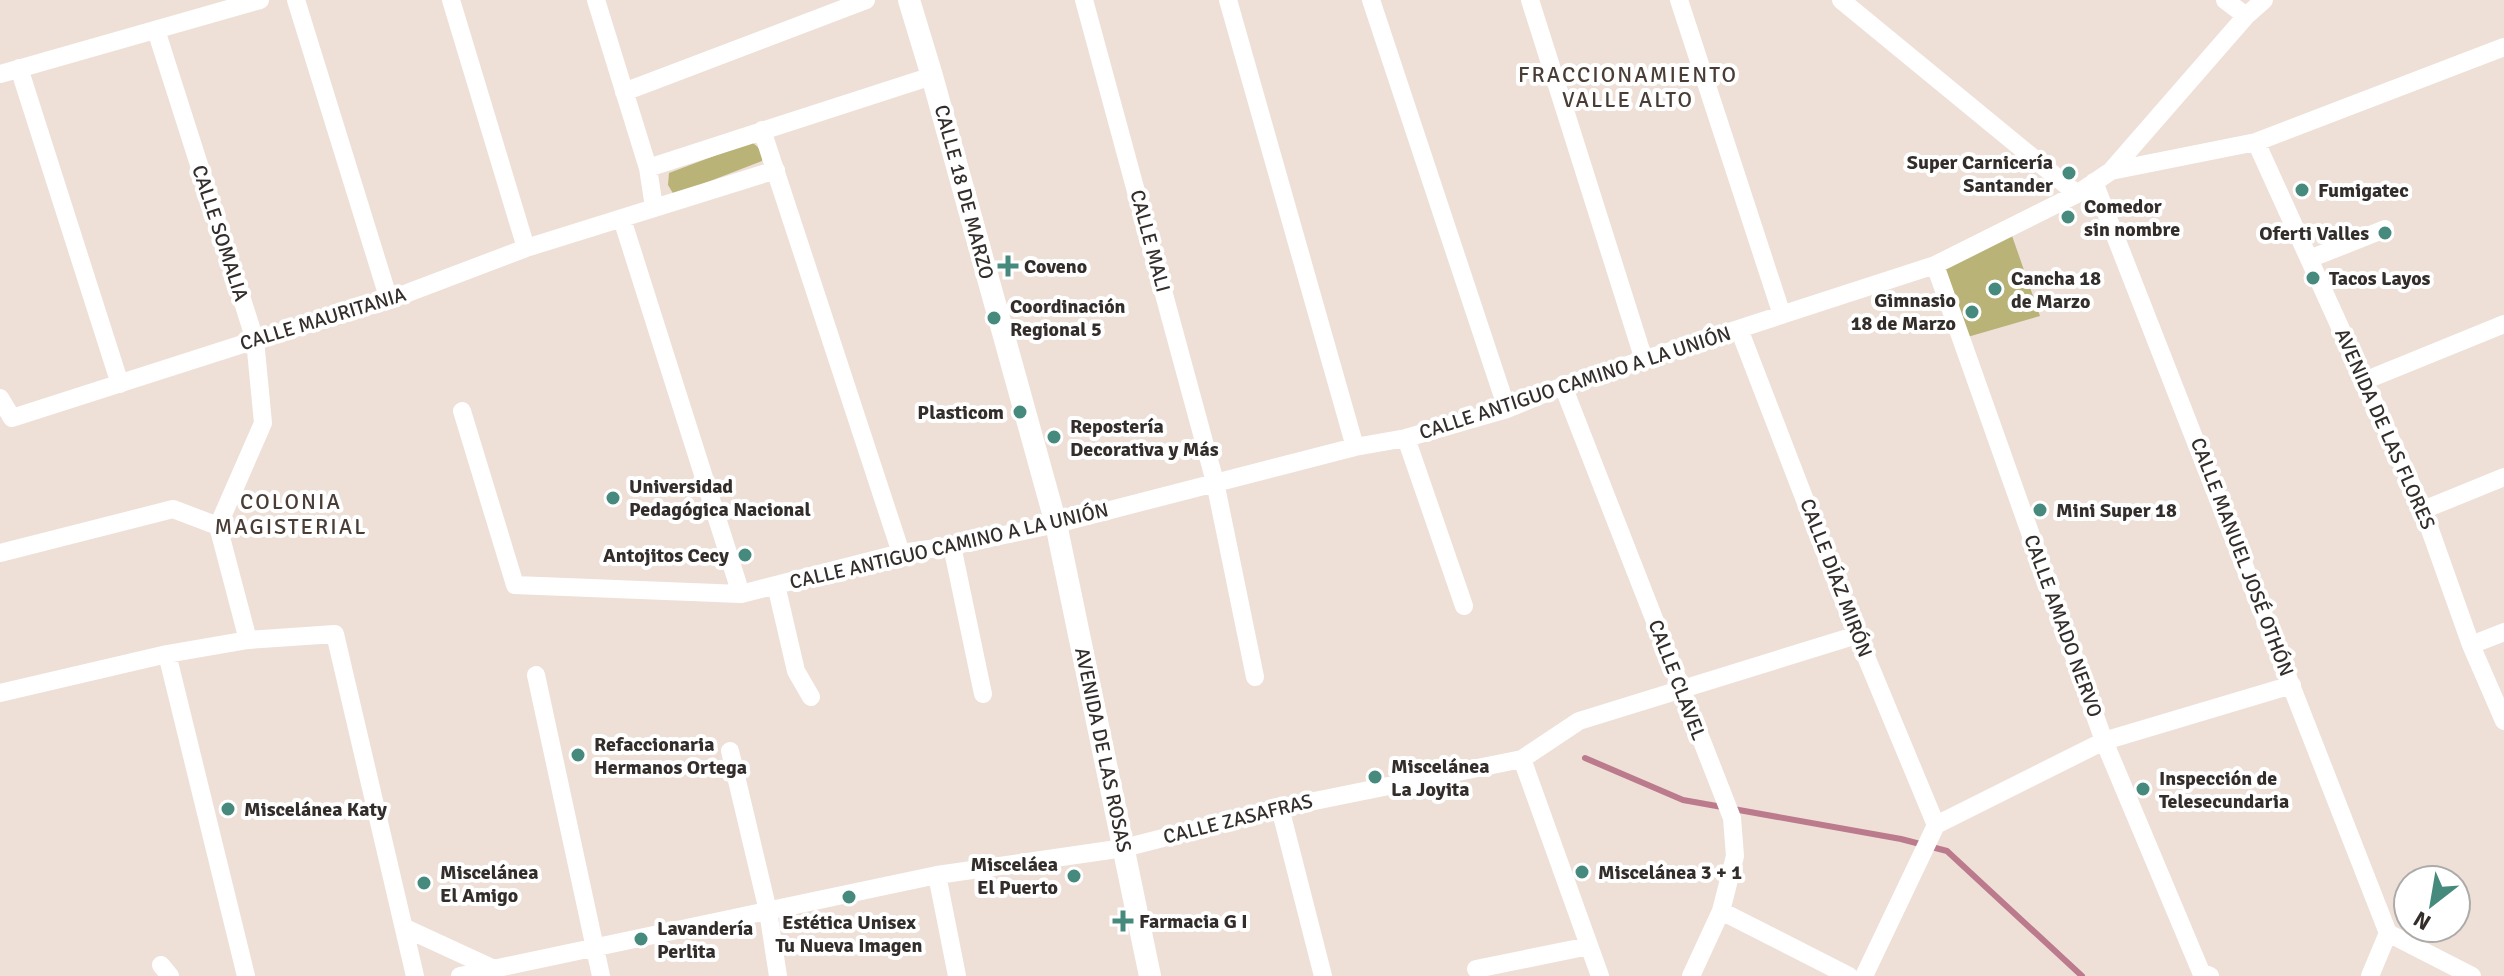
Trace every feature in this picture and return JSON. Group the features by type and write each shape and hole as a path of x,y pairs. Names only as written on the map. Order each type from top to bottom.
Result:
{"street":[{"path":"0,74 260,0"},
{"path":"296,0 389,300"},
{"path":"451,0 526,248"},
{"path":"596,0 648,168 654,207"},
{"path":"624,92 866,0"},
{"name":"CALLE 18 DE MARZO","path":"909,0 1056,524"},
{"name":"CALLE MALI","path":"1084,0 1215,482"},
{"path":"1228,0 1355,447"},
{"path":"1371,0 1507,409"},
{"path":"1530,0 1644,360"},
{"path":"1679,0 1782,315"},
{"path":"1841,0 2077,194"},
{"path":"2225,0 2246,16"},
{"path":"2111,171 2246,16 2264,0"},
{"name":"CALLE SOMALIA","path":"156,30 255,340 263,423 218,526"},
{"name":"CALLE ANTIGUO CAMINO A LA UNIÓN","path":"462,411 515,585 741,594 901,553 952,546 1056,524 1355,447 1406,438 1507,409 1563,386 1935,265 2077,194 2111,171 2256,142 2504,47"},
{"path":"19,68 120,384"},
{"path":"648,168 932,76"},
{"path":"762,130 901,553"},
{"name":"AVENIDA DE LAS FLORES","path":"2256,142 2423,510 2471,645 2504,721"},
{"name":"CALLE MAURITANIA","path":"0,398 12,418 389,300 526,248 776,170"},
{"name":"CALLE MANUEL JOSÉ OTHÓN","path":"2094,182 2388,933"},
{"path":"622,219 741,594"},
{"path":"2309,259 2385,229"},
{"name":"CALLE AMADO NERVO","path":"1935,265 2104,741 2201,972 2210,976"},
{"path":"2364,381 2504,324"},
{"name":"CALLE DÍAZ MIRÓN","path":"1739,329 1857,635 1936,825"},
{"name":"CALLE CLAVEL","path":"1563,386 1732,818 1735,856 1721,911 1691,976"},
{"path":"1406,438 1464,606"},
{"path":"2423,510 2504,477"},
{"path":"1215,482 1255,677"},
{"path":"0,553 173,509 218,526 248,640"},
{"name":"AVENIDA DE LAS ROSAS","path":"1056,524 1150,976"},
{"path":"952,546 983,694"},
{"path":"776,585 796,671 811,697"},
{"path":"2471,645 2504,632"},
{"path":"0,693 167,654 248,640 335,634 415,976"},
{"name":"CALLE ZASAFRAS","path":"460,976 937,875 1124,848 1280,808 1522,759 1579,721 1857,635"},
{"path":"167,654 246,976"},
{"path":"536,675 601,976"},
{"path":"1864,976 1936,825 2104,741 2292,685"},
{"path":"730,751 768,911 778,976"},
{"path":"1522,759 1600,976"},
{"path":"1280,808 1323,976"},
{"path":"937,875 957,976"},
{"path":"1721,911 1849,976"},
{"path":"405,928 494,969"},
{"path":"2370,976 2388,933 2472,976"},
{"path":"1476,969 1589,946"}],"shaded area":[{"path":"751,142 760,150 762,161 674,195 668,185 669,173"},
{"path":"2010,230 2040,316 1964,338 1937,266"}],"waterway":[{"path":"1585,758 1683,800 1901,839 1947,851 2082,976"}],"place":[{"name":"Super Carnicería Santander","path":"2069,173"},
{"name":"Fumigatec","path":"2302,190"},
{"name":"Comedor sin nombre","path":"2068,217"},
{"name":"Oferti Valles","path":"2385,233"},
{"name":"Coveno","path":"1008,266"},
{"name":"Tacos Layos","path":"2313,278"},
{"name":"Cancha 18 de Marzo","path":"1995,289"},
{"name":"Gimnasio 18 de Marzo","path":"1972,312"},
{"name":"Coordinación Regional 5","path":"994,318"},
{"name":"Plasticom","path":"1020,412"},
{"name":"Repostería Decorativa y Más","path":"1054,437"},
{"name":"Universidad Pedagógica Nacional","path":"613,498"},
{"name":"Mini Super 18","path":"2040,510"},
{"name":"Antojitos Cecy","path":"745,555"},
{"name":"Refaccionaria Hermanos Ortega","path":"578,755"},
{"name":"Miscelánea La Joyita","path":"1375,777"},
{"name":"Inspección de Telesecundaria","path":"2143,789"},
{"name":"Miscelánea Katy","path":"228,809"},
{"name":"Miscelánea 3 + 1","path":"1582,872"},
{"name":"Misceláea El Puerto","path":"1074,876"},
{"name":"Miscelánea El Amigo","path":"424,883"},
{"name":"Estética Unisex Tu Nueva Imagen","path":"849,897"},
{"name":"Farmacia G I","path":"1123,921"},
{"name":"Lavandería Perlita","path":"641,939"}],"district":[{"name":"FRACCIONAMIENTO VALLE ALTO","path":"1628,86"},
{"name":"COLONIA MAGISTERIAL","path":"291,514"}]}
